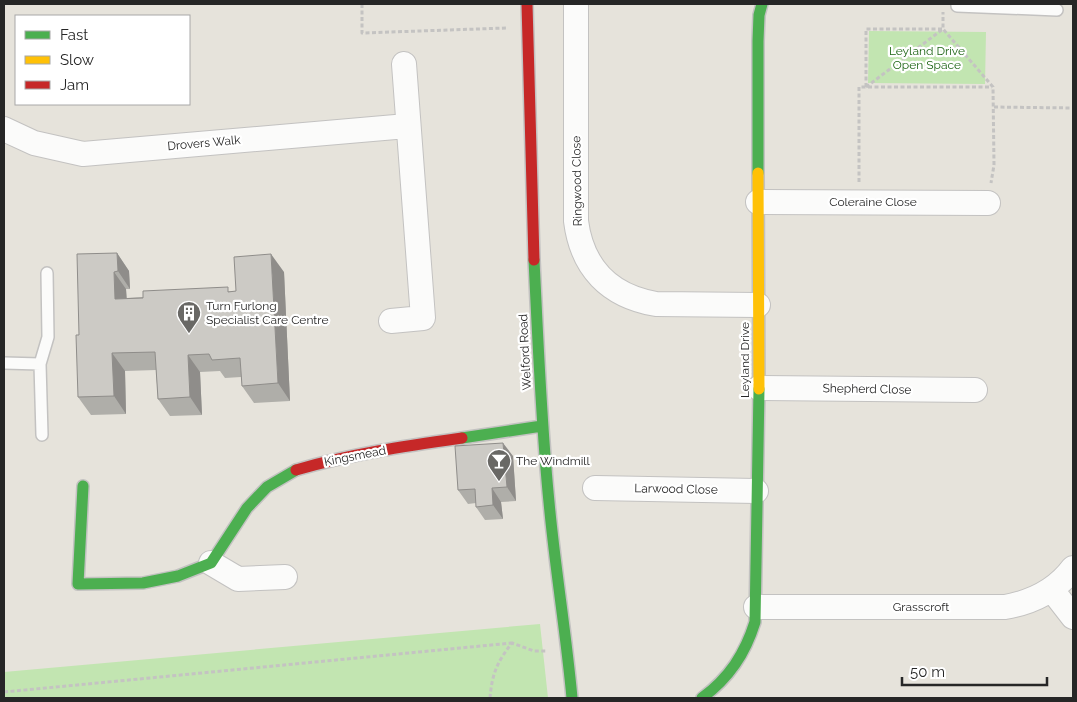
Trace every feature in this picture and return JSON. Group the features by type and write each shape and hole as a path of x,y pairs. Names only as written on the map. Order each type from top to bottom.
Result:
{"street":[{"name":"Welford Road","path":"527,4 534,259 542,426 549,504 572,698"},
{"name":"Ringwood Close","path":"576,4 576,220 578,234 587,259 594,270 614,289 640,301 663,304 758,305"},
{"name":"Leyland Drive","path":"714,695 746,649 755,622 758,388 758,41 762,4"},
{"path":"391,321 423,318 407,126 404,64"},
{"name":"Drovers Walk","path":"4,129 34,142 83,154 407,126"},
{"name":"Coleraine Close","path":"758,202 988,203"},
{"name":"Shepherd Close","path":"758,388 975,390"},
{"name":"Kingsmead","path":"211,563 247,508 267,487 294,470 329,460 374,451 542,426"},
{"path":"83,486 78,584 143,583 178,576 211,563 238,579 285,577"},
{"name":"Larwood Close","path":"595,488 756,491"},
{"name":"Grasscroft","path":"756,607 1005,607 1024,604 1052,590 1068,576 1073,568"},
{"path":"1052,590 1073,617"}],"lane":[{"path":"957,4 957,6 1057,10"},
{"path":"42,435 40,364 48,336 47,273"},
{"path":"4,363 40,364"}],"path":[{"path":"362,4 362,34 527,27"},
{"path":"943,4 943,29 993,87 994,165"},
{"path":"866,87 866,29 943,29"},
{"path":"866,87 943,29"},
{"path":"859,202 859,87 993,87"},
{"path":"994,107 1073,108"},
{"path":"490,698 498,660 512,643"},
{"path":"4,692 512,643 534,651 568,653"}],"green space":[{"name":"Leyland Drive Open Space","path":"869,31 986,32 985,84 868,83"},
{"path":"540,624 548,698 4,698 4,672"}],"building":[{"name":"Turn Furlong Specialist Care Centre","path":"117,253 118,271 114,272 115,299 143,298 143,291 228,287 228,292 236,291 234,257 271,254 278,383 242,386 240,358 212,360 209,354 188,355 190,397 158,399 155,352 112,353 114,396 78,397 76,335 79,335 77,254"},
{"path":"503,443 507,487 492,488 493,505 476,507 475,489 458,490 455,446"}],"traffic: fast":[{"path":"758,173 758,41 759,15 762,4"},
{"path":"534,260 546,472 572,698"},
{"path":"702,698 728,674 735,664 746,645 755,622 759,389"},
{"path":"462,438 542,426"},
{"path":"83,486 78,584 143,583 178,576 211,563 247,508 267,487 296,470"}],"traffic: slow":[{"path":"758,173 759,389"}],"traffic: jam":[{"path":"527,4 534,260"},
{"path":"296,470 357,455 462,438"}],"place":[{"name":"Turn Furlong Specialist Care Centre","path":"189,334"},
{"name":"The Windmill","path":"499,482"}]}
